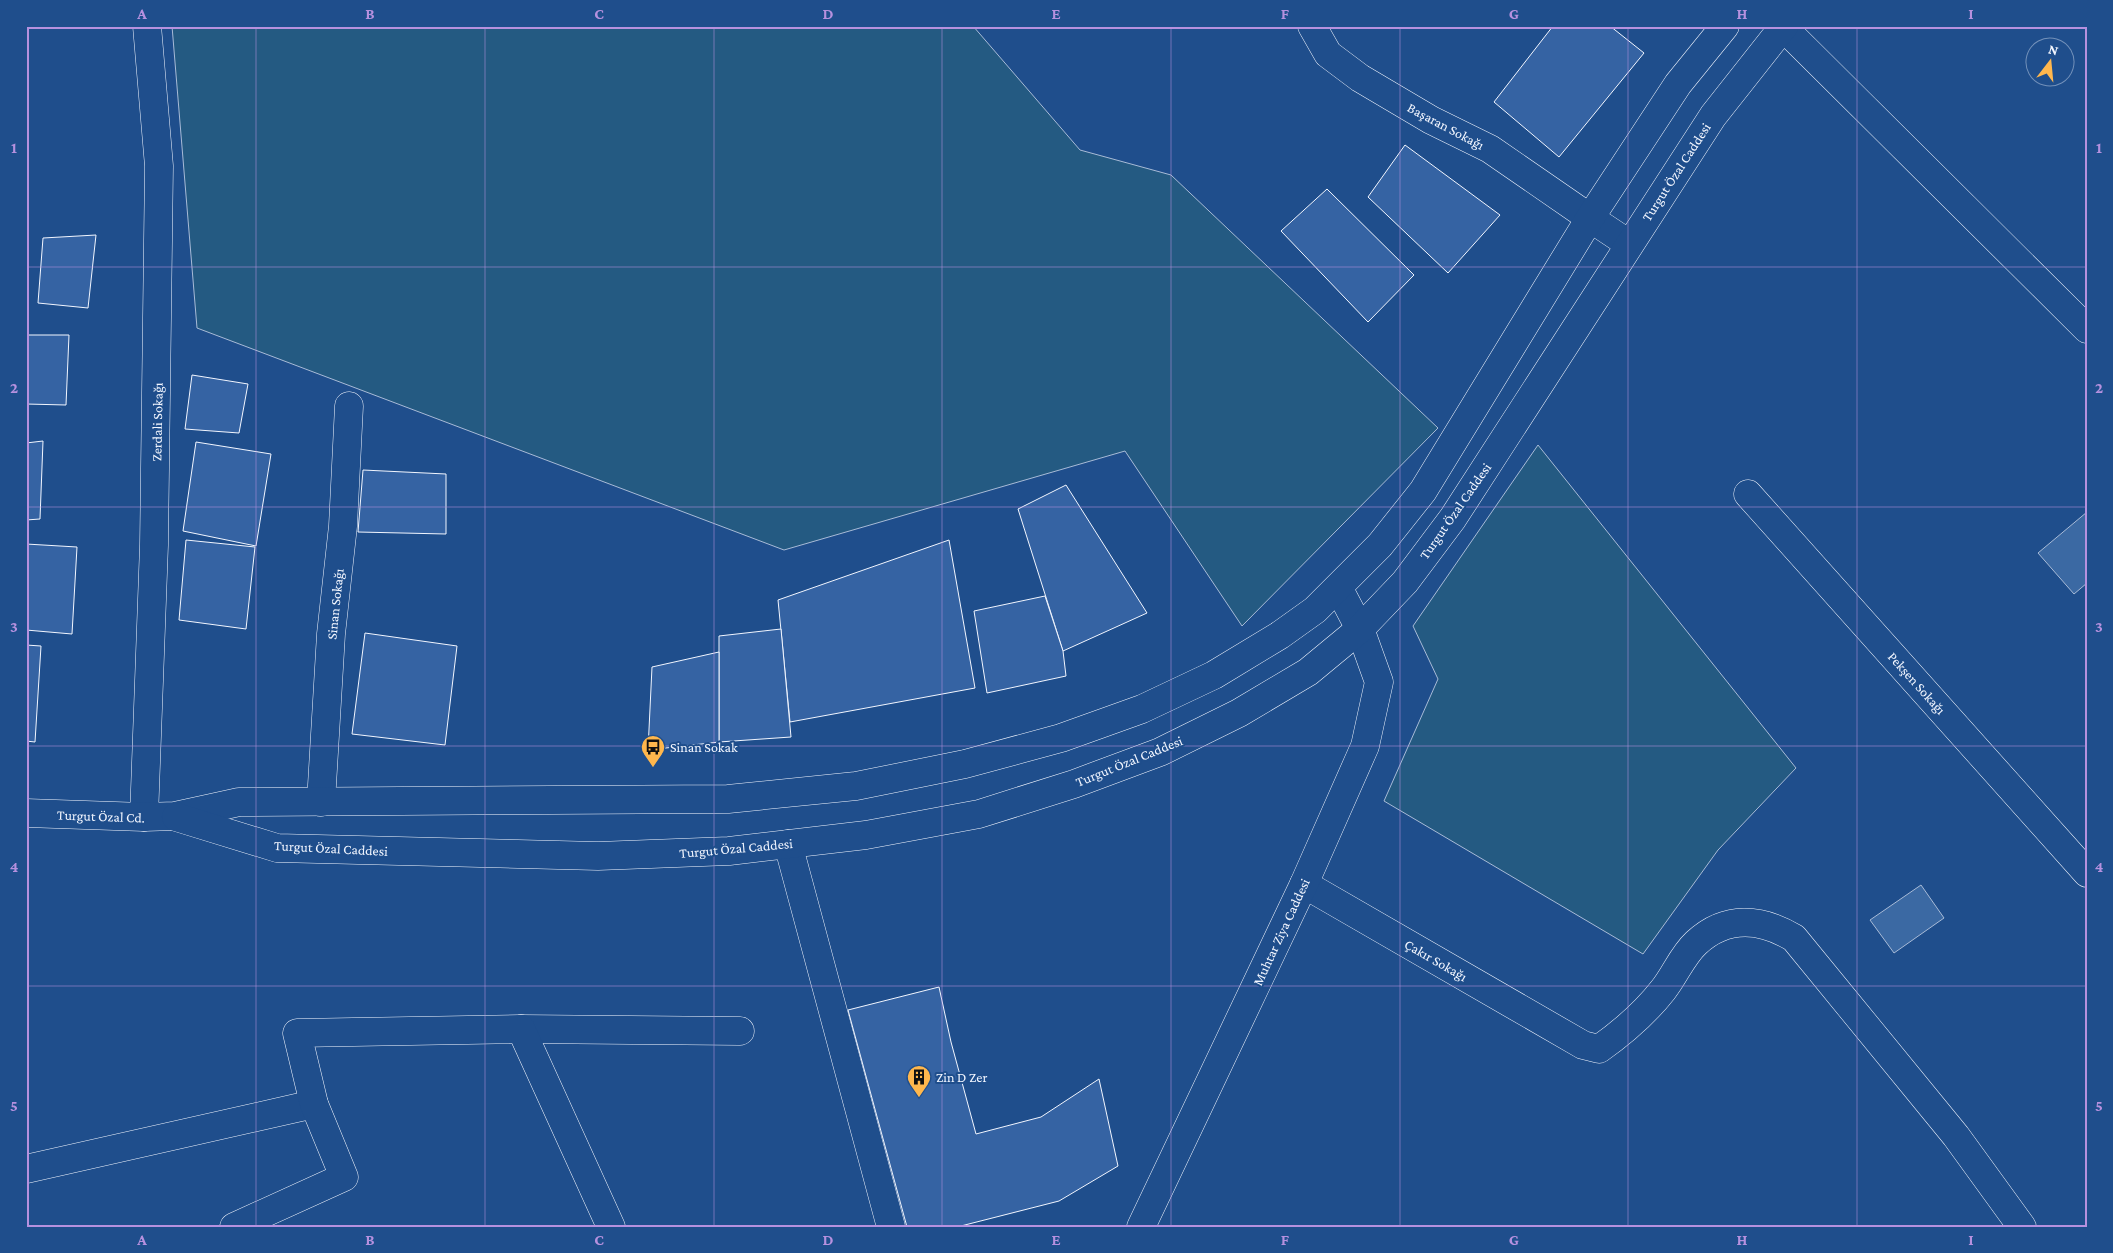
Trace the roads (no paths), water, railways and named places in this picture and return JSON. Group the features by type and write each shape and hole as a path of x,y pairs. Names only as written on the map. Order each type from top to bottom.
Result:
{"street":[{"name":"Zerdali Sokağı","path":"144,818 154,545 159,175 147,26"},
{"name":"Başaran Sokağı","path":"1312,26 1328,54 1360,78 1431,120 1490,149 1629,244"},
{"path":"175,816 239,802 728,799 856,786 965,764 1061,738 1142,709 1214,675 1280,635 1315,610 1339,589 1380,545 1423,492 1590,218 1678,84 1725,26"},
{"path":"1783,27 2087,329"},
{"name":"Turgut Özal Caddesi","path":"175,816 277,848 598,856 729,851 866,835 979,814 1074,784 1160,752 1239,713 1308,672 1360,629 1405,582 1453,518 1713,116 1783,27"},
{"name":"Sinan Sokağı","path":"321,802 331,634 343,526 349,406"},
{"name":"Pekşen Sokağı","path":"1748,494 2087,873"},
{"name":"Muhtar Ziya Caddesi","path":"1141,1227 1304,884 1364,746 1379,682 1360,629 1339,589"},
{"name":"Turgut Özal Cd.","path":"26,813 144,818 175,816"},
{"path":"788,844 891,1227"},
{"name":"Çakır Sokağı","path":"1304,884 1583,1045 1599,1049 1640,1016 1664,989 1695,944 1710,932 1728,925 1746,922 1763,924 1779,930 1794,938 1956,1136 2022,1227"},
{"path":"521,1029 611,1227"},
{"path":"234,1227 344,1177 314,1104 297,1033 521,1029 740,1031"},
{"path":"26,1169 314,1104"}],"place":[{"name":"Sinan Sokak","path":"653,768"},
{"name":"Zin D Zer","path":"919,1098"}]}
